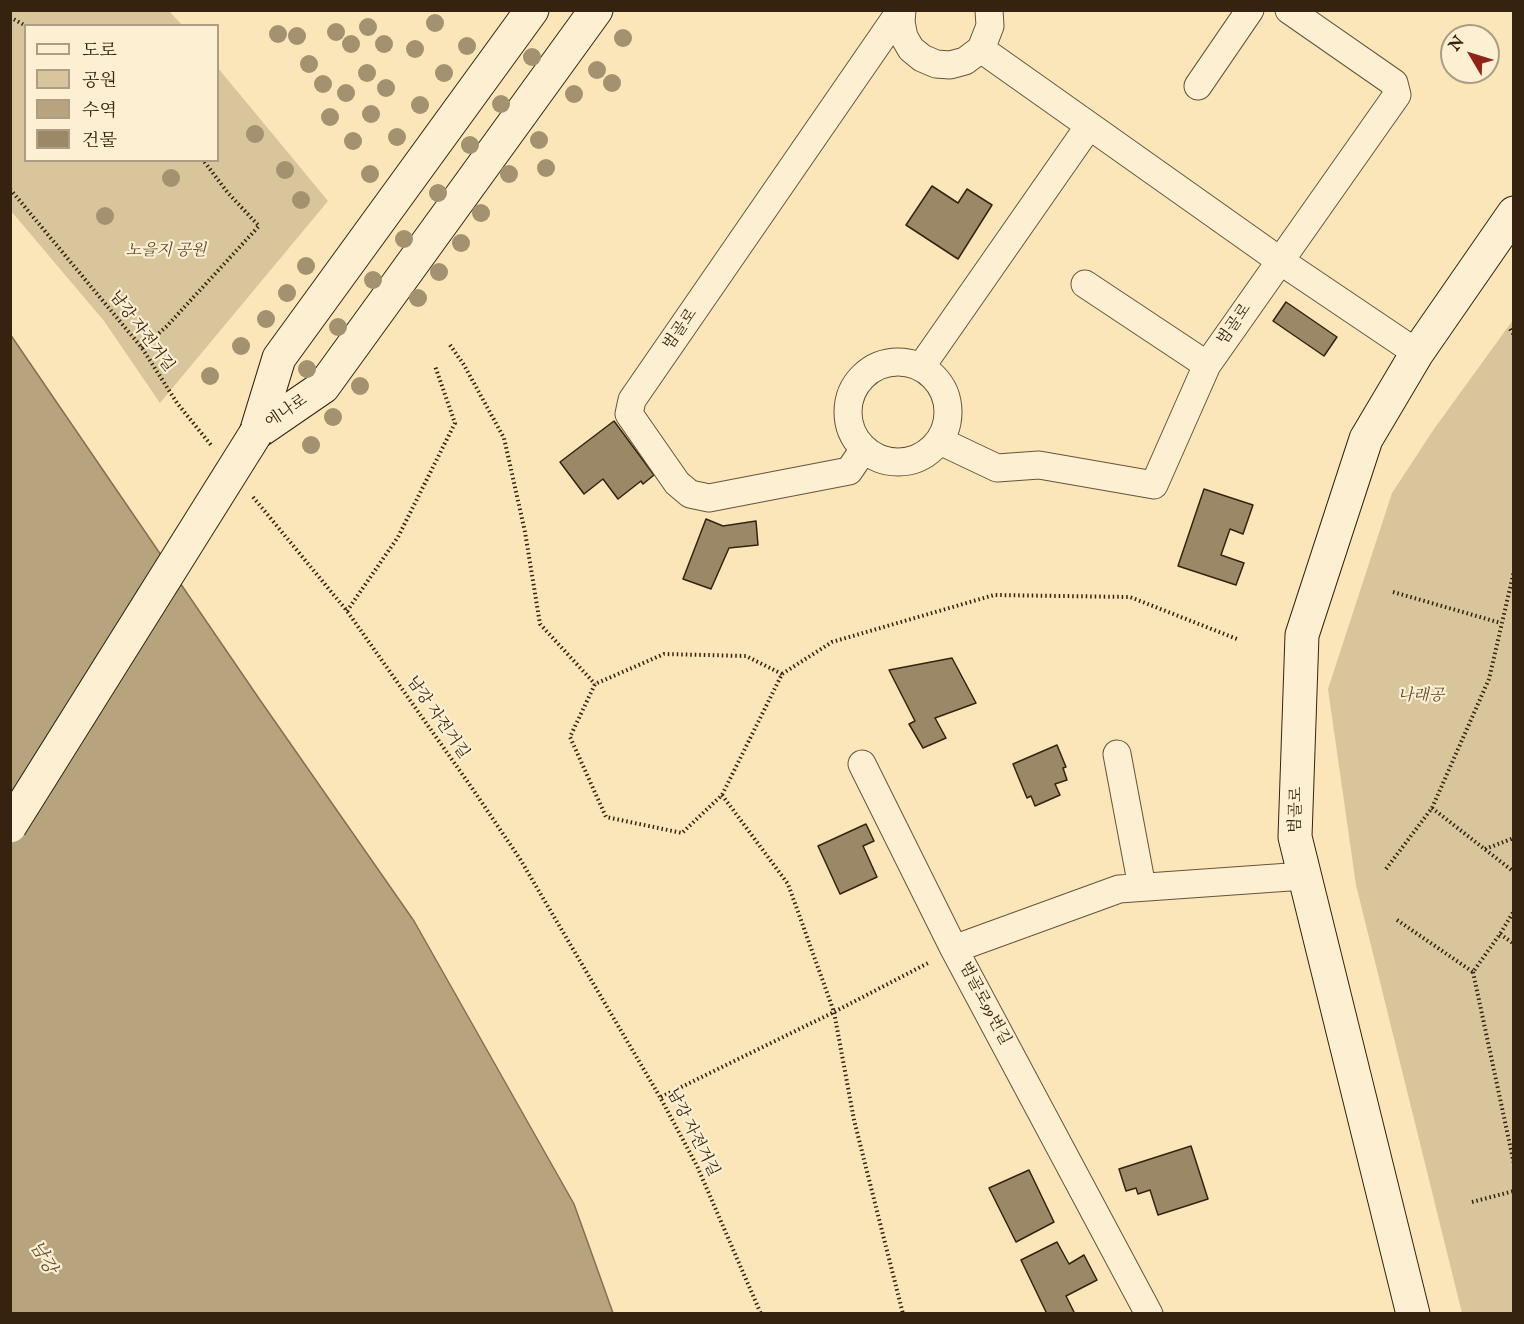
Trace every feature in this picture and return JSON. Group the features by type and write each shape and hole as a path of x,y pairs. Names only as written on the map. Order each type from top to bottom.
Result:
{"street":[{"name":"에나로","path":"256,433 279,358 532,10"},
{"name":"에나로","path":"256,433 323,387 596,10"},
{"name":"범골로","path":"902,10 901,22 904,36 911,49 922,58 936,64 950,65 965,61 981,50"},
{"name":"범골로","path":"864,449 849,471 709,498 690,494 677,483 629,414 632,400 902,10"},
{"path":"989,10 990,26 981,50 1280,260 1417,353"},
{"path":"1198,86 1250,10"},
{"name":"범골로","path":"939,441 997,468 1039,465 1154,485 1207,365 1397,95 1394,83 1290,10"},
{"path":"921,367 1089,126"},
{"name":"범골로","path":"1413,1314 1295,837 1302,635 1366,439 1417,353 1514,213"},
{"path":"1085,284 1207,365"},
{"path":"890,363 906,363 921,367 935,377 944,392 949,408 947,426 939,441 927,453 912,461 895,463 878,458 864,449 854,436 849,421 849,406 853,390 862,377 875,368 890,363"},
{"path":"10,826 256,433"},
{"path":"1118,754 1142,887"},
{"path":"862,764 954,949"},
{"name":"범골로99번길","path":"1149,1314 954,949 1119,889 1304,876"}],"path":[{"path":"10,17 24,25"},
{"path":"142,348 167,326 259,226 228,193 205,162"},
{"name":"남강 자전거길","path":"10,189 142,348 177,404 214,449"},
{"path":"1510,329 1514,335"},
{"path":"450,345 464,365 504,438 525,532 540,624 595,684"},
{"path":"347,611 398,537 454,423 435,366"},
{"name":"남강 자전거길","path":"251,494 347,611 520,859 660,1097 697,1166 761,1314"},
{"path":"1386,869 1432,808 1489,679 1514,571"},
{"path":"1393,592 1502,624"},
{"path":"782,674 746,656 664,654 595,684 570,737 606,817 682,833 722,795 782,674 832,642 994,595 1130,597 1237,639"},
{"path":"722,795 788,884 834,1012 854,1120 903,1314"},
{"path":"1432,808 1514,872"},
{"path":"1484,849 1514,838"},
{"path":"1473,972 1514,911"},
{"path":"1397,920 1473,972 1514,1164"},
{"path":"1500,934 1514,944"},
{"path":"660,1097 834,1012 954,949"},
{"path":"1472,1202 1514,1191"}],"green space":[{"name":"노을지 공원","path":"10,11 169,11 181,24 24,24 24,162 219,162 219,69 328,201 160,403 104,321 11,211"},
{"name":"나래공","path":"1513,320 1513,1313 1462,1313 1356,885 1328,689 1392,493 1434,429"}],"water":[{"name":"남강","path":"10,334 414,921 574,1204 613,1313 11,1313"}],"building":[{"path":"932,186 958,203 967,189 992,205 958,259 906,225"},
{"path":"1286,302 1337,337 1324,356 1273,321"},
{"path":"614,421 654,475 643,484 641,481 618,499 603,479 584,494 560,462"},
{"path":"1204,489 1253,505 1243,534 1230,529 1221,555 1244,563 1236,585 1178,566"},
{"path":"706,519 723,526 756,521 758,545 729,548 711,589 683,579"},
{"path":"952,658 976,703 935,718 946,738 923,748 909,724 915,721 889,670"},
{"path":"1057,745 1066,767 1063,768 1067,780 1055,784 1060,795 1035,806 1031,796 1027,798 1013,764"},
{"path":"866,824 874,841 863,846 877,877 840,894 818,846"},
{"path":"1191,1146 1208,1199 1158,1215 1150,1190 1138,1194 1136,1188 1126,1191 1119,1169"},
{"path":"1029,1170 1054,1222 1016,1242 989,1188"},
{"path":"1057,1242 1069,1264 1084,1255 1097,1280 1066,1296 1075,1314 1047,1314 1021,1260"}]}
